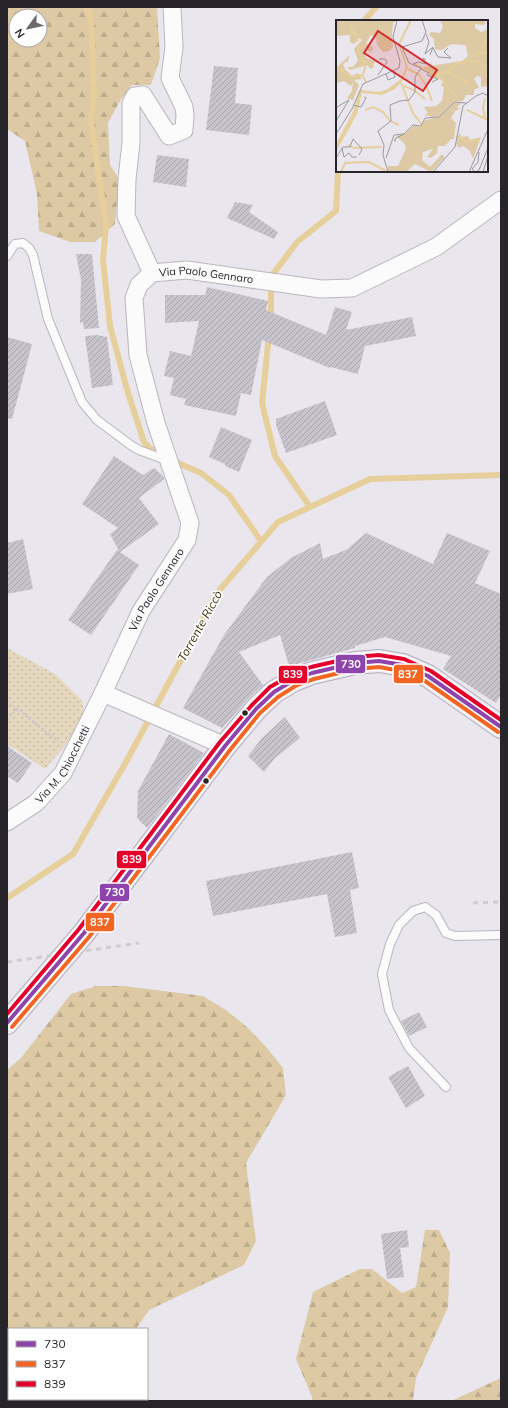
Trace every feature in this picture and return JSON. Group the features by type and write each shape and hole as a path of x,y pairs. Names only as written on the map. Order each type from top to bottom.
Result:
{"main road":[{"path":"7,1023 84,932 225,746 256,708 274,692 294,680 312,673 355,663 380,661 404,665 428,676 501,726"}],"street":[{"path":"152,273 126,216 127,179 131,144 131,103 135,96 143,95 169,136 184,130 184,107 170,78 174,47 172,7"},
{"name":"Via Paolo Gennaro","path":"108,695 141,611 186,540 190,522 156,423 138,356 134,298 139,285 152,273 187,270 321,290 352,288 436,247 501,200"},
{"path":"108,695 225,746"},
{"name":"Via M. Chiocchetti","path":"7,822 36,803 63,773 108,695"}],"lane":[{"path":"7,256 15,244 23,244 29,248 33,255 48,319 74,384 86,409 97,420 132,446 169,462"},
{"path":"446,1087 409,1048 389,1010 382,974 390,944 399,925 413,911 425,907 436,915 446,933 455,936 501,935"}],"path":[{"path":"7,701 64,746 74,752"},
{"path":"7,719 17,709"}],"green space":[{"path":"7,7 157,7 160,58 151,85 132,85 121,99 108,123 110,165 119,179 115,224 95,242 70,242 39,231 37,194 25,141 7,129"},
{"path":"96,986 124,986 203,996 226,1010 248,1028 267,1048 283,1068 286,1095 246,1163 256,1241 244,1265 149,1310 137,1328 8,1328 8,1400 109,1401 7,1401 7,1070 21,1058 71,994"},
{"path":"425,1230 439,1230 450,1253 448,1307 416,1378 413,1401 312,1401 312,1397 296,1359 313,1292 360,1269 372,1269 402,1293 416,1287"},
{"path":"501,1378 501,1401 451,1401"}],"shaded area":[{"path":"7,648 55,674 82,700 84,715 65,746 45,769 7,744"}],"building":[{"path":"214,66 238,68 235,103 252,105 249,135 206,130"},
{"path":"157,155 189,159 186,187 153,182"},
{"path":"235,202 253,205 249,212 278,232 274,239 227,218"},
{"path":"76,254 92,254 99,328 84,329 83,322 80,323 81,280"},
{"path":"207,287 268,301 266,310 326,335 335,307 352,312 346,330 412,317 416,336 365,346 358,374 330,368 262,340 251,395 241,393 236,416 184,405 186,399 170,395 174,378 164,376 170,351 191,356 199,321 165,323 165,295 205,295"},
{"path":"97,335 107,337 113,385 92,388 85,336"},
{"path":"7,337 32,344 12,419 7,418"},
{"path":"325,401 337,435 286,453 276,425 276,419"},
{"path":"221,427 252,440 239,472 209,457"},
{"path":"114,456 143,475 154,468 164,477 164,479 139,498 159,524 120,552 139,565 91,635 68,620 117,550 119,551 110,534 118,528 82,504"},
{"path":"366,533 433,564 447,533 490,551 475,583 501,594 501,695 496,703 443,669 451,656 385,637 355,646 355,648 289,666 280,635 239,652 263,685 247,700 222,728 183,708 224,635 267,577 291,558 320,543 323,559 346,550"},
{"path":"23,539 33,589 7,594 7,543"},
{"path":"285,717 300,738 275,758 264,772 248,756 262,738"},
{"path":"169,734 204,753 147,828 137,818 138,791"},
{"path":"7,746 32,763 18,783 7,776"},
{"path":"352,852 359,888 350,890 357,933 335,937 327,894 213,916 206,881"},
{"path":"419,1012 427,1027 409,1036 401,1021"},
{"path":"408,1066 425,1096 406,1108 388,1077"},
{"path":"407,1230 409,1247 400,1248 404,1277 387,1279 381,1234"}],"waterway":[{"path":"87,7 91,18 94,96 91,122 106,225 103,260 110,326 128,393 144,442 154,452 159,454"},
{"path":"365,20 376,7"},
{"path":"271,320 271,277 297,242 336,211 338,172"},
{"path":"269,335 262,403 275,456 310,507"},
{"path":"171,460 201,473 229,495 261,541"},
{"name":"Torrente Riccò","path":"7,898 73,854 126,762 217,593 278,522 370,479 501,475"}],"railway":[{"path":"473,903 501,902"},
{"path":"7,962 139,943"}],"transit line":[{"name":"839","path":"7,1014 79,929 220,742 252,705 270,687 291,675 311,667 355,657 379,655 404,659 431,671 501,720"},
{"name":"730","path":"7,1023 84,933 225,746 256,709 274,692 294,680 312,673 355,663 379,661 403,665 428,676 501,727"},
{"name":"837","path":"12,1027 89,937 230,750 260,713 278,697 297,685 314,679 356,669 379,667 401,671 425,681 498,732"}]}
